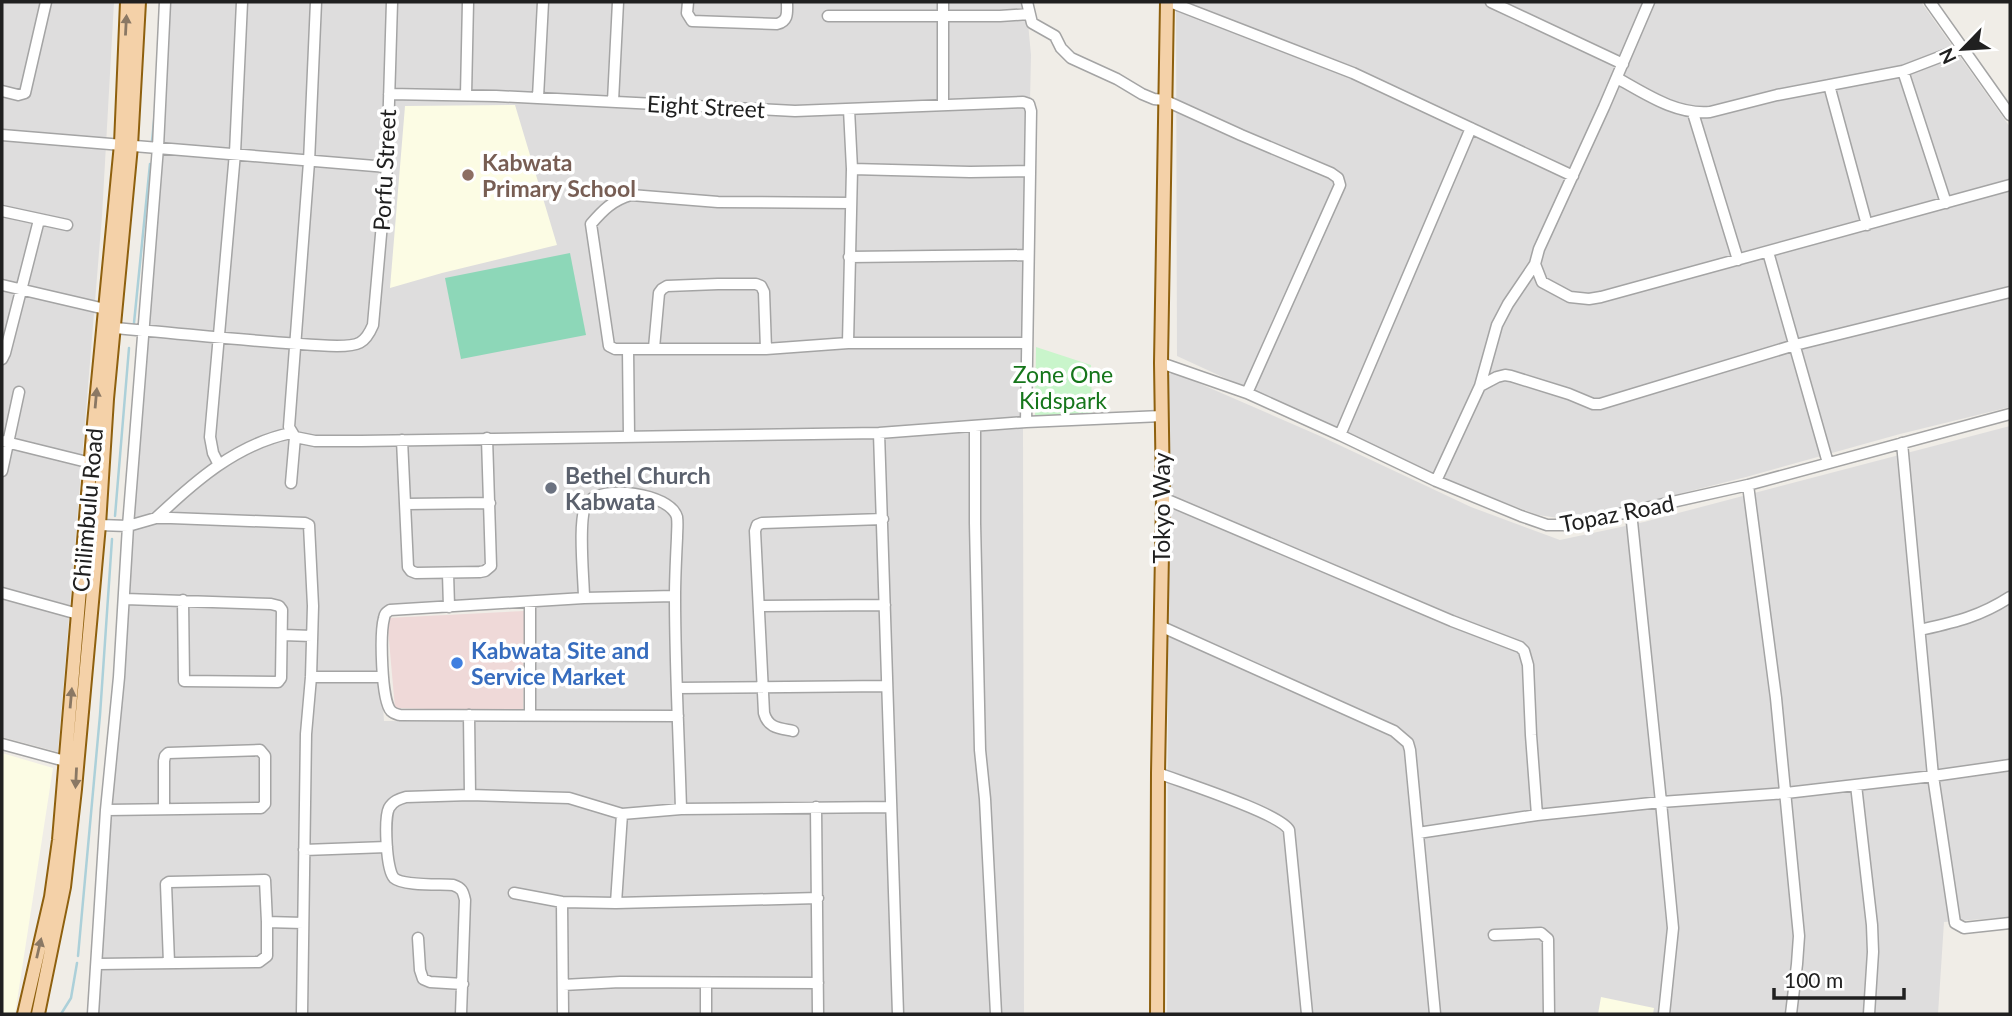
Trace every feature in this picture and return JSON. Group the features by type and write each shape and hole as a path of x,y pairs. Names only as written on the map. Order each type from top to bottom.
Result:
{"main road":[{"name":"Chilimbulu Road","path":"24,1014 56,866 91,463 126,145 127,2"},
{"name":"Chilimbulu Road","path":"38,1014 64,887 75,789 99,525 139,2"},
{"name":"Tokyo Way","path":"1157,1014 1164,100 1169,2"}],"street":[{"path":"2,91 18,95 25,93 46,2"},
{"path":"93,1014 106,810 125,598 128,526 158,147 165,2"},
{"path":"219,465 210,437 235,153 242,2"},
{"path":"291,483 293,435 289,427 309,162 316,2"},
{"name":"Porfu Street","path":"294,344 351,346 368,337 373,325 387,167 392,2"},
{"path":"466,95 468,2"},
{"path":"538,97 543,2"},
{"path":"613,101 618,2"},
{"path":"688,2 687,13 692,21 777,24 787,18 788,2"},
{"path":"943,2 943,104"},
{"path":"1027,2 1032,23 1055,36 1061,48 1072,58 1142,94 1164,100 1338,178 1340,185 1247,393"},
{"path":"1169,2 1353,73 1573,176"},
{"path":"1491,2 1506,5 1623,64"},
{"path":"1436,481 1480,386 1497,325 1535,264 1539,249 1649,2"},
{"path":"1932,3 1963,48 2006,101 2010,115"},
{"path":"828,16 1028,15"},
{"path":"1617,78 1670,105 1693,113 1710,112 1777,95 1903,71 1963,48"},
{"path":"1903,71 1946,203"},
{"path":"1829,85 1867,225"},
{"name":"Eight Street","path":"389,94 538,97 795,111 1023,102 1029,104 1031,111 1030,171"},
{"path":"848,343 852,169 849,109"},
{"path":"1693,113 1738,260"},
{"path":"1340,435 1471,128"},
{"path":"2,135 387,167"},
{"path":"852,169 1030,171 1026,422"},
{"path":"1535,264 1542,282 1570,297 1601,298 2010,185"},
{"path":"851,203 718,202 631,194 620,198 605,208 591,224 609,346 615,349 766,349 848,343 1027,343"},
{"path":"2,211 67,225"},
{"path":"2,359 23,289 39,220"},
{"path":"1768,252 1828,463"},
{"path":"849,257 1028,255"},
{"path":"654,348 659,293 662,289 667,286 756,284 761,286 764,292 766,349"},
{"path":"2,285 106,309"},
{"path":"1480,386 1505,375 1600,404 1795,345 2010,292"},
{"path":"114,328 294,344"},
{"path":"628,349 629,436"},
{"name":"Topaz Road","path":"1161,363 1247,393 1436,481 1547,526 1570,525 1748,485 2009,416"},
{"path":"2,471 4,442 19,393"},
{"path":"156,518 219,465 242,451 265,440 293,435 315,441 879,433 1026,422 1162,416"},
{"path":"975,426 979,750 985,799 996,1014"},
{"path":"879,433 898,1014"},
{"path":"402,440 408,567 416,573 448,573 480,572 491,566 487,438"},
{"path":"4,442 91,463"},
{"path":"1902,443 1933,776 1955,923 1964,928 2010,923"},
{"path":"1748,485 1776,698 1799,948 1791,1014"},
{"path":"584,598 582,529 586,503 593,498 609,494 631,493 651,497 670,507 677,519 675,596 681,810"},
{"path":"1163,498 1452,621 1520,647 1528,665 1537,815"},
{"path":"406,504 490,503"},
{"path":"1631,512 1673,928 1664,1014"},
{"path":"99,525 128,526 156,518 238,519 305,523 309,526 312,636 306,734 302,1014"},
{"path":"793,731 772,727 764,713 755,531 757,525 883,519"},
{"path":"448,573 449,607"},
{"path":"2,593 78,614"},
{"path":"675,596 584,598 390,610 386,612 383,622 382,677 384,696 389,709 394,713 678,716"},
{"path":"1920,630 1966,620 2010,597"},
{"path":"125,598 183,600 271,604 279,606 282,610 283,635 281,678 278,682 186,682 183,679 183,600"},
{"path":"530,602 530,715"},
{"path":"759,606 885,605"},
{"path":"1160,626 1399,734 1408,743 1434,1014"},
{"path":"283,635 312,636"},
{"path":"311,677 382,677"},
{"path":"677,688 887,686"},
{"path":"470,715 470,795"},
{"path":"2,744 65,761"},
{"path":"106,810 261,808 265,804 263,752 168,753 164,761 164,809"},
{"path":"1418,833 1537,815 1786,793 2010,765"},
{"path":"1158,773 1255,809 1286,825 1289,830 1307,1014"},
{"path":"1856,785 1872,925 1869,1014"},
{"path":"461,1014 465,900 463,892 453,885 402,882 394,878 390,871 387,847 387,814 390,805 397,800 406,797 470,795 569,798 622,814 681,810 890,807"},
{"path":"816,807 818,1014"},
{"path":"616,903 622,814"},
{"path":"304,850 387,847"},
{"path":"98,964 169,964 259,962 264,960 267,956 265,880 169,882 165,887 169,964"},
{"path":"514,893 562,902 616,903 818,898"},
{"path":"562,902 563,1014"},
{"path":"267,922 303,923"},
{"path":"1494,935 1541,933 1548,939 1549,1014"},
{"path":"418,938 423,979 430,982 463,984"},
{"path":"563,985 620,982 818,983"},
{"path":"706,983 706,1014"}],"shaded area":[{"path":"2,2 114,2 102,216 58,752 2,737"},
{"path":"166,2 1023,2 1031,55 1023,429 1024,1014 89,1014","holes":["532,602 534,712 659,722 384,721 380,610"]},
{"path":"1176,2 1921,2 2010,127 2010,407 1627,507 1565,519 1538,515 1452,483 1177,356"},
{"name":"Kabwata Primary School","path":"515,105 557,245 390,288 405,106"},
{"path":"1173,372 1320,436 1471,507 1560,540 1644,522 2010,426 2010,917 1944,922 1938,1014 1167,1014 1169,375"},
{"name":"Kabwata Site and Service Market","path":"524,611 523,712 395,708 387,618"},
{"path":"2,753 53,768 15,1014 2,1014"},
{"path":"1601,997 1654,1008 1653,1014 1598,1014"}],"green space":[{"path":"570,253 586,335 461,359 445,278"},
{"name":"Zone One Kidspark","path":"1036,347 1091,365 1092,413 1035,416"}],"waterway":[{"path":"152,141 155,111"},
{"path":"134,323 150,164"},
{"path":"115,516 129,348"},
{"path":"78,956 100,715 112,539"},
{"path":"61,1014 71,998 77,963"}],"place":[{"name":"Kabwata Primary School","path":"468,175"},
{"name":"Bethel Church Kabwata","path":"551,488"},
{"name":"Kabwata Site and Service Market","path":"457,663"}]}
